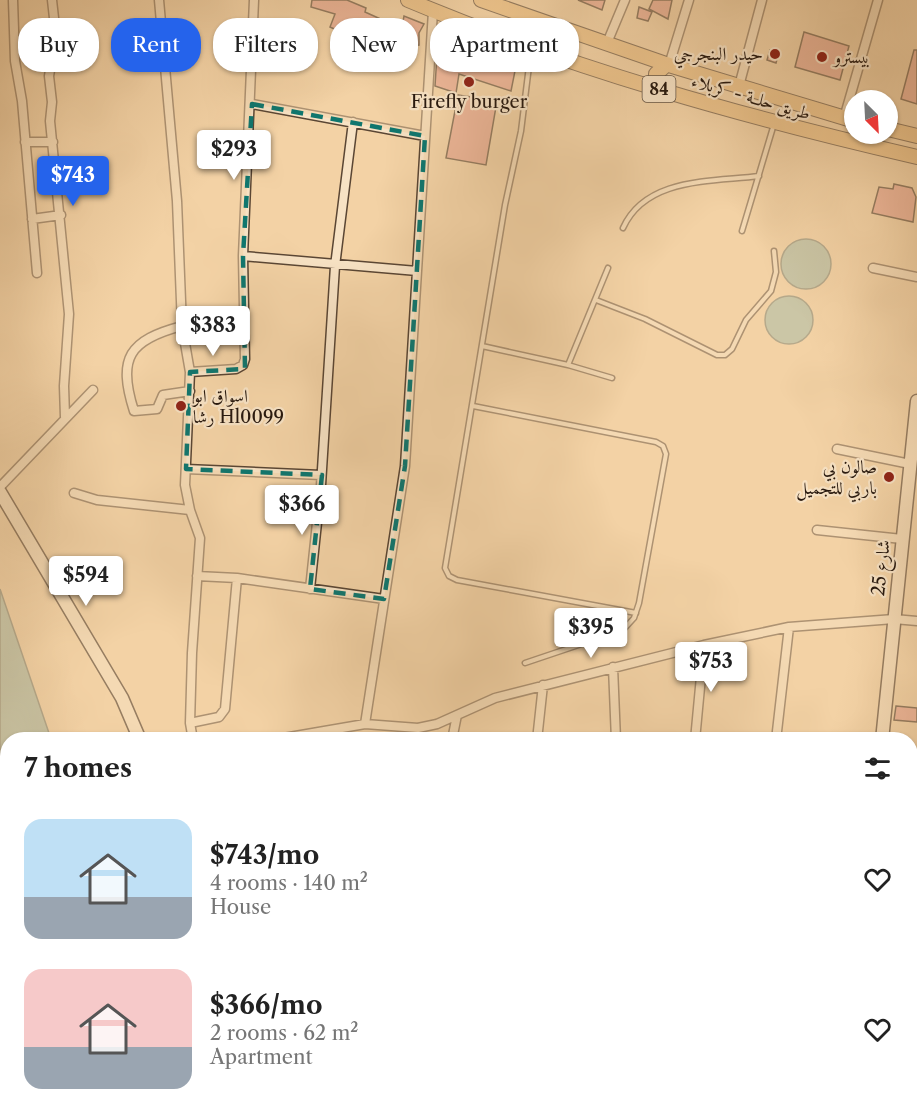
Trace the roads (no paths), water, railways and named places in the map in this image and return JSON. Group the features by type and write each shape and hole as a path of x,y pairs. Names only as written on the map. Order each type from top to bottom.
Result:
{"main road":[{"name":"طريق حلــة - كربلاء","path":"408,0 453,18"},
{"name":"طريق حلــة - كربلاء","path":"487,1 668,64 844,118"},
{"path":"614,75 627,64 624,49"},
{"name":"طريق حلــة - كربلاء","path":"579,63 775,124 917,157"},
{"path":"658,89 656,75 668,64"},
{"path":"898,131 917,136"}],"street":[{"path":"13,0 15,61 22,100 37,273"},
{"path":"52,0 56,36 49,76 69,314 64,386 65,417"},
{"path":"159,0 177,201 182,326 190,372 185,485 190,510 200,538 190,723 192,732"},
{"path":"190,372 236,369 243,365 243,256 252,104 254,0"},
{"path":"608,43 625,0"},
{"path":"668,64 689,0"},
{"path":"739,86 762,0"},
{"path":"856,90 878,0"},
{"path":"365,724 405,466 433,11"},
{"path":"252,104 425,136"},
{"path":"310,589 321,475 335,266 353,122"},
{"path":"25,142 53,142"},
{"path":"32,219 61,215"},
{"path":"243,256 335,266 417,271"},
{"path":"873,268 917,276"},
{"path":"182,326 159,332 134,347 125,366 127,386 134,411 138,413 157,409 163,394 190,391"},
{"path":"0,487 93,390"},
{"name":"شارع 25","path":"883,732 917,401"},
{"path":"837,449 910,464"},
{"path":"186,468 321,475"},
{"path":"0,492 122,698 137,732"},
{"path":"74,493 97,500 190,510"},
{"path":"817,530 902,539"},
{"path":"197,576 237,578 384,599"},
{"path":"190,723 219,717 225,709 237,578"},
{"path":"318,732 365,724 418,728 437,724 495,698 704,645 789,627 894,620 917,621"},
{"path":"777,732 789,627"},
{"path":"696,732 704,645"},
{"path":"613,668 616,732"},
{"path":"538,732 543,685"},
{"path":"454,732 457,715"}],"lane":[{"path":"529,72 521,130 445,568 449,576 457,580 636,614"},
{"path":"742,231 775,124"},
{"path":"623,228 633,209 659,191 759,176"},
{"path":"596,300 645,320 717,355 725,355 732,349 746,320 771,291 776,272 774,251"},
{"path":"568,365 608,268"},
{"path":"482,346 568,365 612,378"},
{"path":"473,406 656,442 663,446 665,458 636,614 629,625 616,634 525,663"}],"place":[{"name":"حيدر البنجرجي","path":"775,54"},
{"name":"بيسترو","path":"822,57"},
{"name":"Firefly burger","path":"469,82"},
{"name":"اسواق ابو رشا Hl0099","path":"181,406"},
{"name":"صالون بي باربي للتجميل","path":"889,477"}]}
